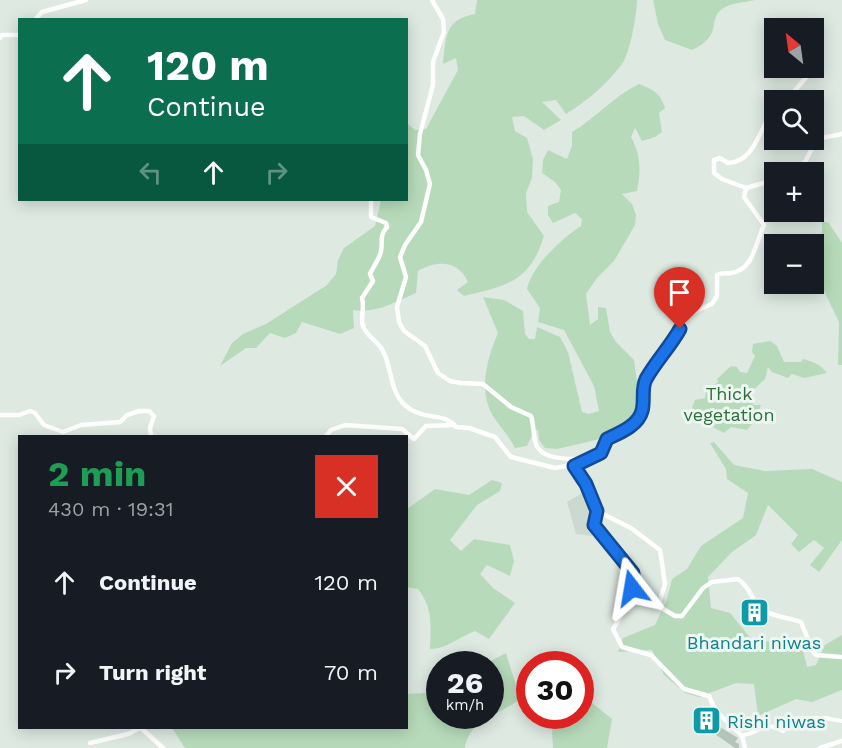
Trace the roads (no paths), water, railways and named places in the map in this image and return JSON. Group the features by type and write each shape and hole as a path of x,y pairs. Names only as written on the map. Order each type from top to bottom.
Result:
{"street":[{"path":"37,18 42,12 86,0"},
{"path":"432,0 443,19 444,33 433,63 433,85 420,134 418,155 430,184 421,222 405,245 400,257 406,277 397,307 399,322 404,331 425,346 438,373 450,381 483,384 511,407 531,416 535,427 536,445 542,452 562,459 574,459 597,511 594,525 633,573 634,580 627,605 613,629 622,647 651,655 684,689 709,696 715,710 741,735 745,748"},
{"path":"0,39 2,35 18,35"},
{"path":"795,90 805,78"},
{"path":"764,128 755,144 742,159 728,163 720,158 714,160 714,173 722,178 746,188 764,183"},
{"path":"805,162 817,138 842,134"},
{"path":"372,201 371,217 386,223 387,227 382,232 380,242 382,250 370,274 373,281 362,298 365,308 362,318 363,326 370,339 382,349 394,391 399,399 410,410 432,417 446,418 456,427 469,428 495,437 511,457 555,468 578,464 601,453 607,439 629,428 642,413 645,382 689,314 712,304 717,296 717,275 724,272 731,274 748,263 764,225 744,197 746,188"},
{"path":"0,415 19,416 30,411 35,413 44,425 63,432 81,425 120,422 133,413 149,411 154,416 150,428 151,435"},
{"path":"327,435 331,430 345,424 402,429 414,438 426,426 454,425"},
{"path":"597,511 631,528 660,550 665,584 659,603 660,607 668,612 675,616 685,614 703,588 712,582 738,579 752,593 756,604 766,611 801,622 816,655 842,657"},
{"path":"741,735 749,735 763,725 771,725 783,731 798,718 825,718 842,721"},
{"path":"90,743 128,734 138,729"},
{"path":"141,729 163,748"},
{"path":"820,748 842,741"}],"place":[{"name":"Bhandari niwas","path":"754,613"},
{"name":"Rishi niwas","path":"706,721"}],"park label":[{"name":"Thick vegetation","path":"729,403"}]}
